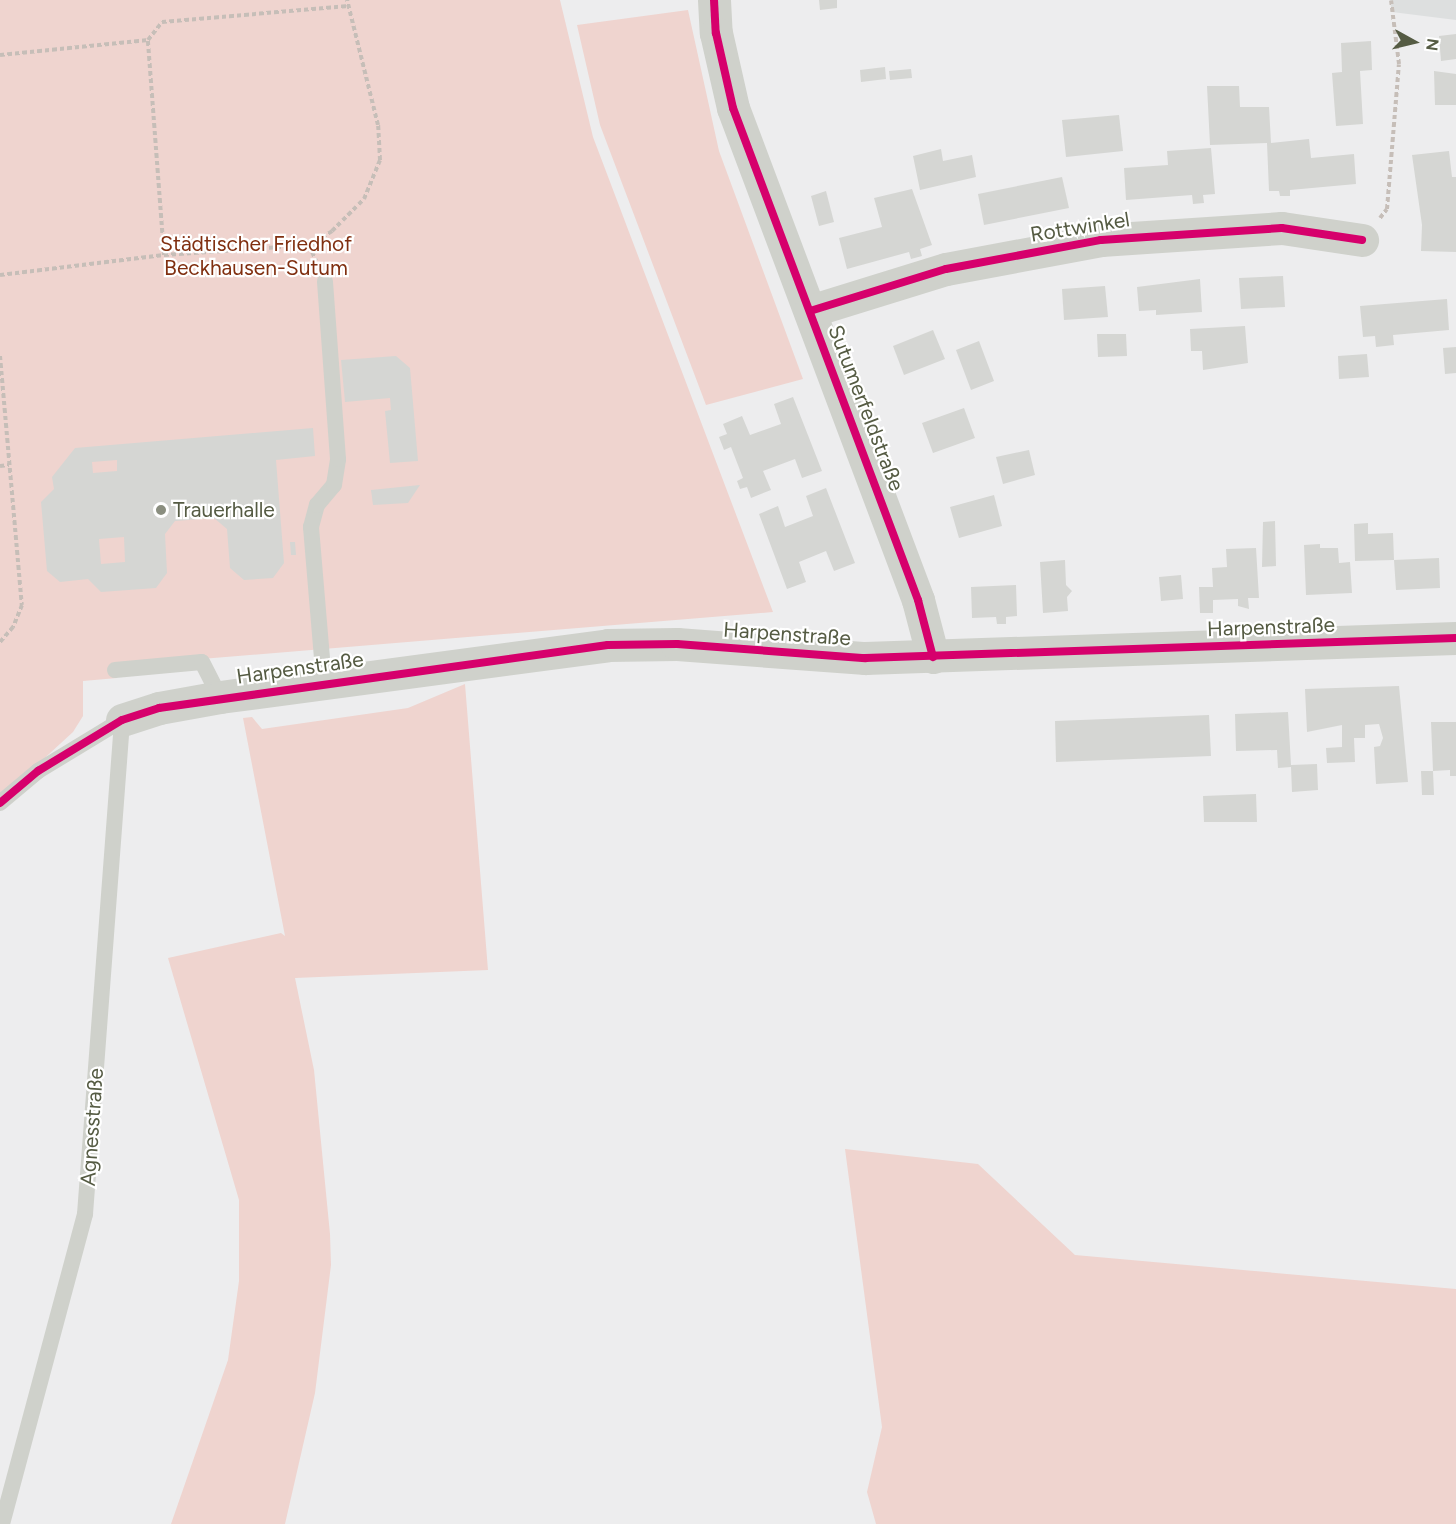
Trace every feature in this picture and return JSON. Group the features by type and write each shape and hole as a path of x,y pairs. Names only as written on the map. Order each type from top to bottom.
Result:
{"street":[{"name":"Sutumerfeldstraße","path":"714,0 716,33 733,108 918,600 933,657"},
{"name":"Rottwinkel","path":"810,311 946,269 1101,240 1282,228 1362,240"},
{"name":"Harpenstraße","path":"122,720 159,708 220,697 608,645 677,644 865,658 1456,638"}],"lane":[{"path":"324,682 311,527 317,505 334,485 338,459 325,281"},
{"path":"115,670 202,662 220,697"},
{"path":"0,802 39,771 122,720"},
{"name":"Agnesstraße","path":"2,1524 85,1214 122,720"}],"path":[{"path":"1362,240 1387,209 1399,64 1391,0"},
{"path":"0,275 164,255 309,245 332,231 364,199 380,160 378,125 347,3 162,22 148,40 164,255"},
{"path":"0,55 148,40"},
{"path":"0,356 22,605 13,627 0,642"},
{"path":"0,466 9,465"}],"shaded area":[{"path":"1390,0 1456,0 1456,20 1392,12"}],"green space":[{"name":"Städtischer Friedhof Beckhausen-Sutum","path":"0,0 560,0 593,137 773,612 116,666 117,678 83,681 83,716 73,732 0,799"},
{"path":"688,10 719,151 803,379 706,405 600,125 577,25"},
{"path":"465,684 488,970 295,978 314,1070 330,1234 331,1265 315,1393 285,1524 171,1524 228,1360 239,1281 239,1200 168,958 281,933 285,936 243,718 252,717 262,729 408,708"},
{"path":"845,1149 978,1164 1075,1255 1456,1289 1456,1524 876,1524 867,1492 882,1427"}],"building":[{"path":"819,0 837,0 837,8 820,10"},
{"path":"1456,34 1456,59 1441,61 1439,36"},
{"path":"1371,41 1372,70 1360,71 1363,124 1336,126 1332,73 1342,72 1341,43"},
{"path":"885,67 886,79 861,82 860,70"},
{"path":"911,69 912,78 890,80 889,71"},
{"path":"1434,71 1456,74 1456,105 1435,105"},
{"path":"1207,86 1239,86 1240,107 1269,107 1271,143 1309,139 1311,158 1354,154 1356,184 1290,190 1290,196 1280,196 1279,191 1269,191 1267,143 1210,145"},
{"path":"1119,115 1123,151 1066,157 1062,120"},
{"path":"1211,148 1215,194 1203,195 1204,203 1193,204 1192,195 1126,200 1124,168 1168,165 1167,151"},
{"path":"941,149 943,161 972,155 976,177 920,190 913,156"},
{"path":"1449,151 1452,177 1456,177 1456,252 1421,251 1422,225 1412,155"},
{"path":"1062,177 1069,208 984,225 978,194"},
{"path":"912,189 932,245 920,249 922,256 911,259 909,252 847,269 839,238 882,227 874,198"},
{"path":"826,191 834,222 819,226 811,196"},
{"path":"1283,276 1285,307 1241,309 1239,278"},
{"path":"1200,279 1202,312 1156,315 1156,310 1139,311 1137,287"},
{"path":"1105,286 1108,317 1064,320 1062,289"},
{"path":"1447,299 1449,330 1393,335 1394,345 1376,347 1375,336 1363,337 1360,306"},
{"path":"1245,326 1248,363 1203,370 1202,351 1191,351 1190,329"},
{"path":"933,330 945,359 904,375 893,346"},
{"path":"1097,334 1126,334 1127,356 1098,357"},
{"path":"979,341 994,381 971,390 956,350"},
{"path":"1456,347 1456,373 1445,374 1443,348"},
{"path":"1367,354 1369,377 1339,379 1338,356"},
{"path":"396,356 410,368 418,461 390,463 385,411 391,410 390,398 345,402 341,360"},
{"path":"793,397 822,471 802,478 795,459 763,471 771,490 751,498 747,487 740,489 737,481 743,478 731,447 724,450 719,437 727,434 723,424 742,416 750,435 781,424 774,404"},
{"path":"964,408 975,438 933,453 922,423"},
{"name":"Trauerhalle","path":"313,428 315,456 276,460 284,563 273,578 244,580 230,568 227,529 214,518 175,521 165,534 167,573 156,588 101,592 88,579 60,582 47,571 41,502 54,489 52,477 75,448","holes":["117,460 117,471 93,473 92,462","124,537 125,562 101,564 99,539"]},
{"path":"1029,450 1035,475 1003,484 996,457"},
{"path":"420,485 408,503 373,505 371,490"},
{"path":"826,488 855,563 834,571 826,551 799,562 806,582 787,589 759,514 778,506 785,527 813,516 806,496"},
{"path":"994,495 1002,526 959,538 950,507"},
{"path":"1275,521 1276,566 1262,567 1263,522"},
{"path":"1368,523 1368,534 1393,533 1394,560 1355,561 1354,524"},
{"path":"290,542 295,542 296,555 291,555"},
{"path":"1320,544 1320,548 1338,548 1339,563 1350,562 1352,593 1306,595 1304,545"},
{"path":"1256,548 1259,598 1248,598 1249,609 1238,606 1238,599 1213,600 1213,613 1200,613 1199,587 1213,587 1212,568 1227,567 1226,549"},
{"path":"1439,558 1440,588 1396,590 1394,560"},
{"path":"1065,560 1066,585 1072,591 1067,597 1068,611 1043,613 1040,562"},
{"path":"1181,575 1183,599 1161,601 1159,577"},
{"path":"1016,585 1017,616 1006,617 1006,624 997,624 996,617 972,618 971,587"},
{"path":"1399,686 1408,782 1376,784 1374,747 1380,746 1383,738 1379,724 1365,725 1365,738 1354,738 1355,762 1327,763 1326,748 1342,747 1342,725 1307,732 1305,689"},
{"path":"1288,712 1291,765 1317,764 1318,790 1292,792 1291,767 1278,768 1277,750 1236,751 1235,714"},
{"path":"1209,715 1211,756 1056,762 1055,721"},
{"path":"1431,722 1456,722 1456,776 1450,776 1450,770 1433,771"},
{"path":"1421,771 1433,771 1434,795 1422,795"},
{"path":"1256,794 1257,822 1204,822 1203,796"}],"cycle path":[{"path":"714,0 716,33 733,108 918,600 933,657"},
{"path":"810,311 946,269 1101,240 1282,228 1362,240"},
{"path":"0,803 38,771 122,720 159,708 608,645 677,644 865,658 1456,638"}],"place":[{"name":"Trauerhalle","path":"161,510"}]}
